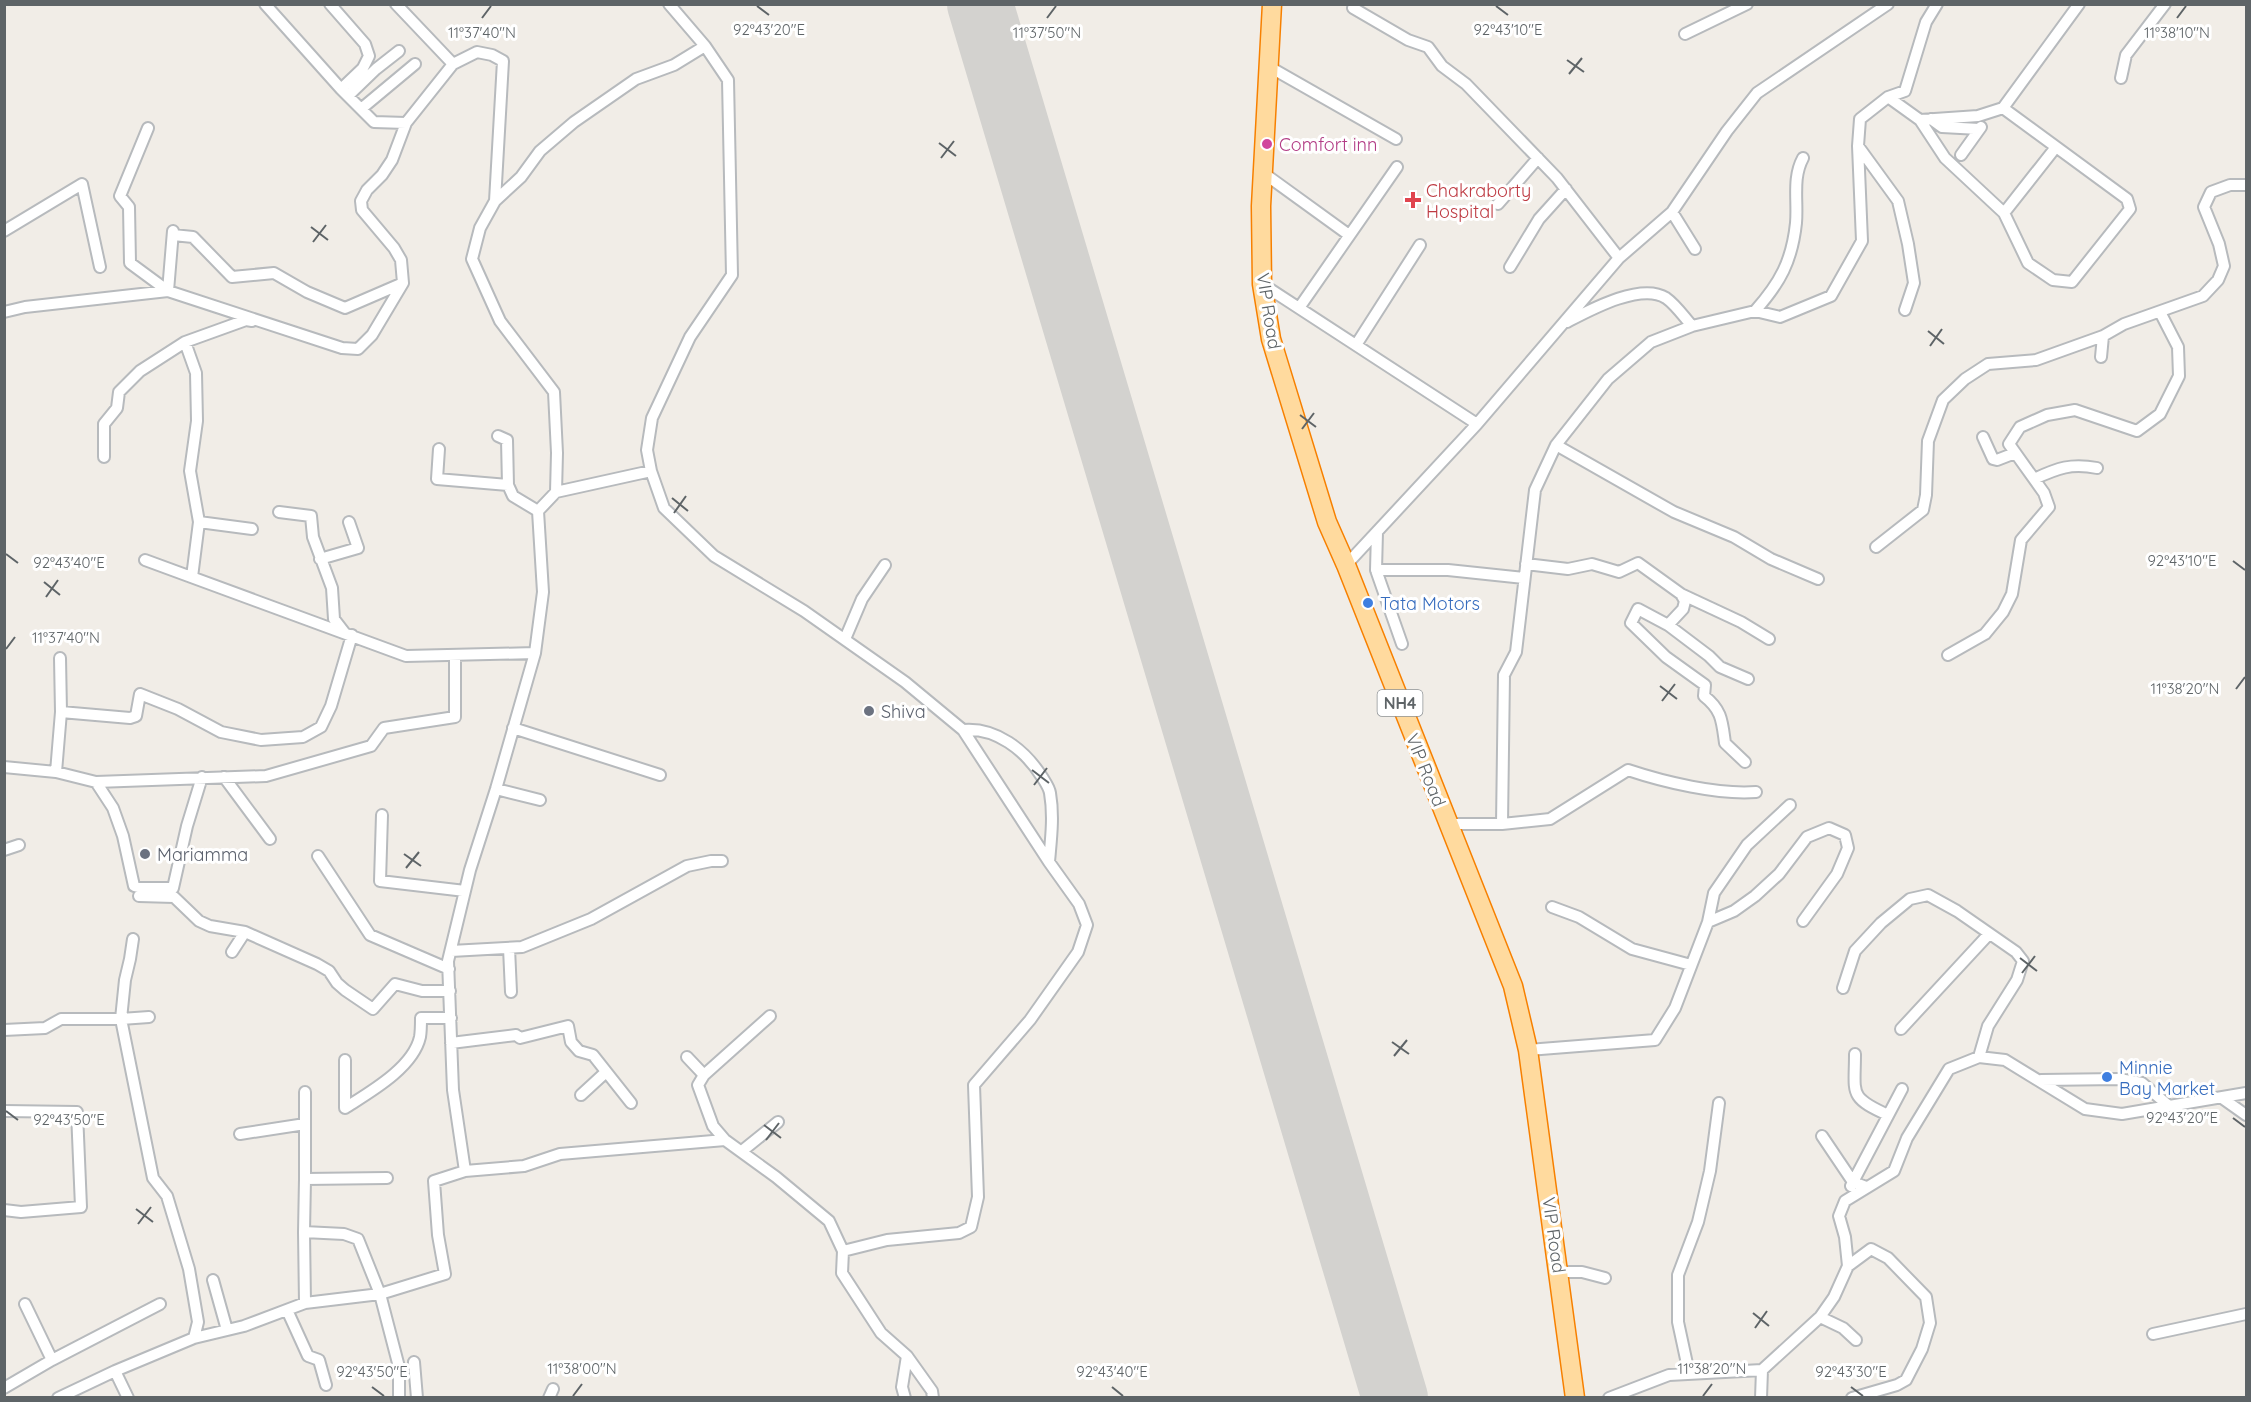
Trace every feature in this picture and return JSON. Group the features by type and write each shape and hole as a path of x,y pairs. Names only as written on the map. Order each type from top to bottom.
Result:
{"highway":[{"name":"VIP Road","path":"1272,4 1260,206 1262,284 1272,339 1327,522 1513,986 1528,1050 1575,1398"}],"street":[{"path":"265,4 374,122 406,123"},
{"path":"330,4 365,44 369,56 363,68 344,92"},
{"path":"396,4 453,64"},
{"path":"669,4 705,46 728,80 732,275 690,336 652,418 647,450 651,471 664,508 714,556 845,639 905,682 963,730 1079,904 1087,926 1078,952 1030,1020 974,1085 978,1197 971,1227 959,1233 887,1240 843,1251"},
{"path":"1685,34 1747,4"},
{"path":"1502,824 1504,675 1516,652 1535,490 1556,445 1608,379 1651,342 1692,326 1755,311 1780,317 1831,296 1862,241 1858,146 1860,119 1888,97 1905,91 1926,22 1937,4"},
{"path":"1926,120 1978,116 2003,108 2079,4"},
{"path":"2121,78 2126,55 2165,4"},
{"path":"1346,565 1477,424 1619,258 1672,212 1727,131 1757,93 1886,5"},
{"path":"1353,8 1408,40 1428,47 1442,66 1466,84 1538,158 1566,189 1619,258"},
{"path":"556,492 554,392 500,321 472,259 480,228 495,201 522,177 540,151 574,122 636,79 674,65 705,46"},
{"path":"344,92 399,51"},
{"path":"148,128 120,196 129,207 130,263 168,291 342,348 358,349 372,335 403,283 402,260 362,210 361,201 366,190 382,175 392,160 406,123 453,64 477,52 492,55 503,61 495,201"},
{"path":"361,109 415,64"},
{"path":"1268,66 1396,139"},
{"path":"1888,97 1942,127 1982,126 1961,154"},
{"path":"1926,120 1945,159 2004,213 2028,263 2053,280 2072,282 2130,209 2127,199 2003,108"},
{"path":"1858,146 1898,201 1914,283 1905,310"},
{"path":"2004,213 2056,147"},
{"path":"1498,204 1538,158"},
{"path":"1755,311 1775,288 1788,260 1796,223 1797,169 1803,158"},
{"path":"1299,308 1397,167"},
{"path":"1262,171 1349,235"},
{"path":"4,231 82,184 100,267"},
{"path":"1876,547 1923,510 1926,495 1928,441 1943,400 1950,393 1965,379 1988,364 2036,360 2103,336 2124,324 2203,296 2218,280 2224,266 2219,244 2204,207 2211,192 2230,185 2247,185"},
{"path":"1510,267 1539,219 1566,189"},
{"path":"1672,212 1695,249"},
{"path":"168,291 173,233 193,237 232,277 274,273 306,292 345,308 403,283"},
{"path":"1356,345 1420,245"},
{"path":"1262,284 1477,424"},
{"path":"4,312 25,307 168,291"},
{"path":"1562,325 1604,303 1645,293 1664,297 1692,326"},
{"path":"1948,655 1985,634 2003,612 2012,594 2022,540 2049,507 2044,493 2008,444 2020,427 2047,415 2074,410 2138,431 2160,414 2179,376 2178,347 2160,312"},
{"path":"104,457 104,424 117,408 119,392 140,371 185,342 246,320 262,322"},
{"path":"2101,357 2103,336"},
{"path":"185,342 196,373 197,421 190,471 199,522 192,577"},
{"path":"498,436 507,440 508,485 513,496 538,511"},
{"path":"1983,437 1993,459 1997,460 2014,453"},
{"path":"1556,445 1674,512 1734,537 1771,560 1818,579"},
{"path":"439,449 437,479 508,485"},
{"path":"2034,479 2051,471 2078,465 2097,468"},
{"path":"465,1171 453,1090 448,969 465,891 535,653 543,592 538,511 556,492 651,471"},
{"path":"279,512 311,516 313,537 332,588 334,619 348,634"},
{"path":"199,522 252,529"},
{"path":"320,559 358,548 349,522"},
{"path":"1377,532 1376,570 1402,644"},
{"path":"145,560 406,656 535,653"},
{"path":"1526,564 1568,568 1592,564 1619,572 1638,563 1681,594 1741,622 1769,639"},
{"path":"845,639 862,599 885,565"},
{"path":"1376,570 1448,570 1524,578"},
{"path":"1668,625 1683,609 1685,601 1681,594"},
{"path":"1745,762 1725,743 1716,706 1704,696 1705,686 1666,657 1631,623 1638,609 1668,625 1720,667 1748,680"},
{"path":"61,712 130,718 136,716 140,694 178,709 221,732 261,740 303,737 321,727 331,706 348,634"},
{"path":"4,767 56,772 96,782 266,776 304,767 371,746 384,728 454,717 455,655"},
{"path":"56,772 61,712 60,658"},
{"path":"513,728 660,775"},
{"path":"963,730 979,729 1006,740 1033,764 1050,790 1053,828 1049,862"},
{"path":"1448,824 1502,824 1550,819 1628,770 1648,777 1735,794 1756,792"},
{"path":"96,782 113,808 123,836 134,886 173,888 202,777"},
{"path":"224,777 270,839"},
{"path":"496,789 540,800"},
{"path":"1528,1050 1655,1040 1675,1008 1708,922 1714,893 1747,844 1790,806"},
{"path":"382,815 380,881 465,891"},
{"path":"1708,922 1734,911 1755,896 1779,874 1807,837 1829,828 1845,835 1848,848 1837,874 1803,921"},
{"path":"4,850 19,845"},
{"path":"318,856 370,935 448,969"},
{"path":"451,951 522,947 591,919 687,866 722,861"},
{"path":"1843,988 1855,951 1881,923 1910,899 1928,895 1957,911 2016,952 2023,961 2017,980 1988,1026 1979,1057"},
{"path":"140,896 174,897 199,921 210,926 244,932 329,971 337,983 373,1009 395,984 422,991 450,991"},
{"path":"1552,907 1579,917 1632,949 1691,965"},
{"path":"232,952 244,932"},
{"path":"1901,1029 1989,934"},
{"path":"133,939 125,980 121,1019 153,1178 167,1196 189,1269 198,1322 194,1338"},
{"path":"509,948 511,992"},
{"path":"770,1016 704,1075 698,1085 713,1126 725,1140 829,1221 843,1251 842,1273 881,1333 907,1356 932,1391 933,1398"},
{"path":"4,1030 45,1028 61,1019 149,1017"},
{"path":"345,1060 345,1108 382,1083 406,1062 419,1039 421,1018 450,1018"},
{"path":"451,1043 516,1035 520,1038 568,1026 571,1042 579,1051 593,1054 631,1103"},
{"path":"1855,1054 1855,1091 1862,1104 1887,1115"},
{"path":"687,1057 704,1075"},
{"path":"1845,1201 1894,1171 1907,1138 1950,1069 1979,1057 2005,1060 2085,1109 2122,1114 2247,1093"},
{"path":"581,1095 606,1072"},
{"path":"2041,1080 2119,1079 2142,1083 2169,1106"},
{"path":"1848,1266 1845,1237 1839,1216 1852,1182 1902,1089"},
{"path":"305,1092 305,1303"},
{"path":"2222,1098 2247,1115"},
{"path":"1689,1373 1678,1322 1678,1275 1698,1222 1710,1171 1719,1103"},
{"path":"4,1111 77,1112 81,1207 21,1212 4,1210"},
{"path":"742,1151 778,1122"},
{"path":"240,1134 305,1124"},
{"path":"1822,1136 1852,1182 1866,1187"},
{"path":"58,1398 194,1338 227,1330 305,1303 380,1294 445,1274 438,1235 434,1181 465,1171 524,1166 560,1154 725,1140"},
{"path":"304,1179 387,1178"},
{"path":"304,1232 344,1234 358,1239 380,1294 399,1367 399,1398"},
{"path":"1609,1398 1669,1375 1762,1370 1820,1317 1834,1297 1848,1266 1871,1249 1888,1258 1926,1297 1930,1323 1922,1349 1906,1380 1852,1398"},
{"path":"1559,1272 1582,1272 1605,1278"},
{"path":"213,1280 227,1330"},
{"path":"25,1304 52,1360"},
{"path":"4,1388 52,1360 160,1304"},
{"path":"287,1310 308,1356 319,1360 326,1385"},
{"path":"2153,1334 2247,1314"},
{"path":"1820,1317 1843,1328 1856,1340"},
{"path":"905,1398 902,1387 907,1356"},
{"path":"414,1362 417,1398"},
{"path":"1761,1398 1762,1370"},
{"path":"115,1371 128,1398"}],"runway":[{"path":"980,4 1395,1398"}],"place":[{"name":"Comfort inn","path":"1267,144"},
{"name":"Chakraborty Hospital","path":"1413,200"},
{"name":"Tata Motors","path":"1368,603"},
{"name":"Shiva","path":"869,711"},
{"name":"Mariamma","path":"145,854"},
{"name":"Minnie Bay Market","path":"2107,1077"}]}
